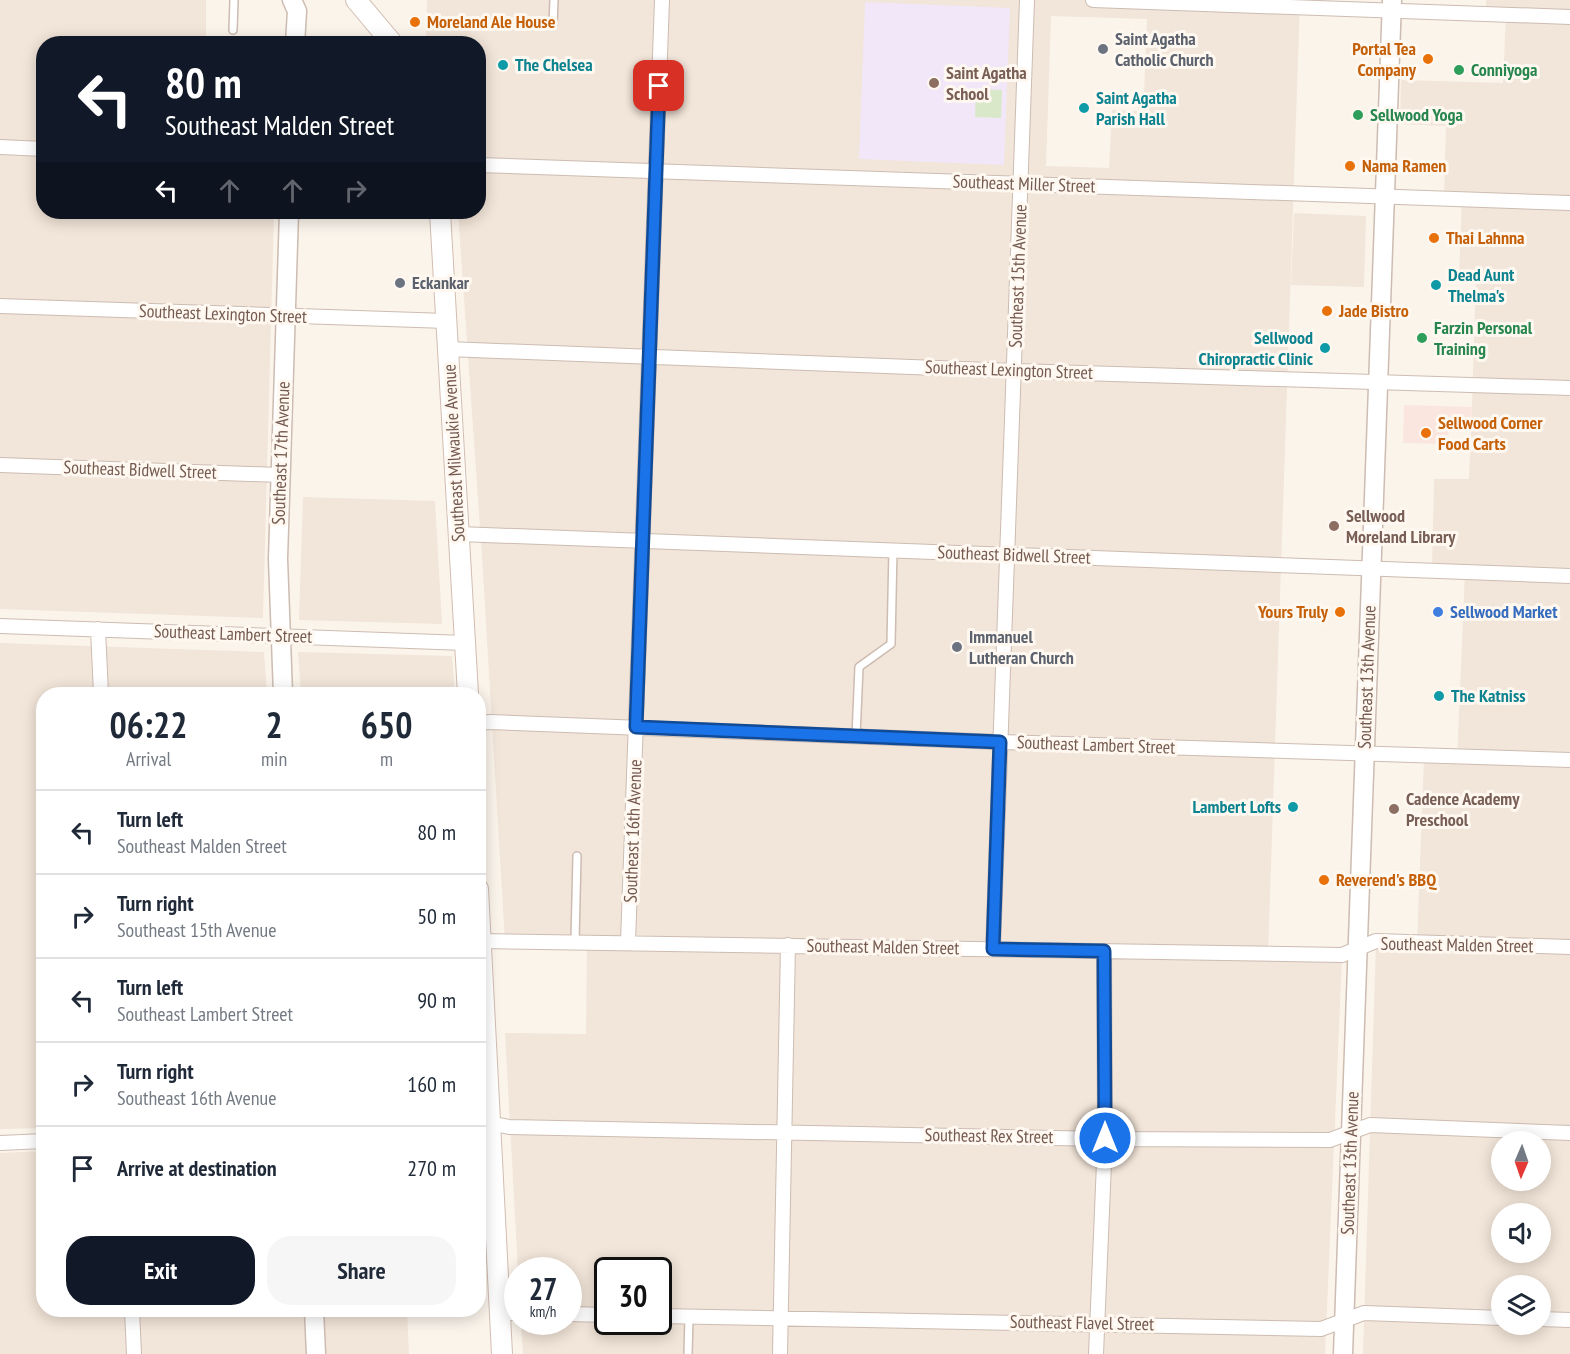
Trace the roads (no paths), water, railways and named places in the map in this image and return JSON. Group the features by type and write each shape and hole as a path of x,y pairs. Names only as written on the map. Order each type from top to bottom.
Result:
{"main road":[{"path":"356,0 386,36"},
{"name":"Southeast Milwaukie Avenue","path":"440,219 468,687"},
{"path":"486,1130 504,1273"},
{"path":"502,1354 505,1335"}],"street":[{"name":"Southeast 16th Avenue","path":"628,942 662,0"},
{"name":"Southeast 15th Avenue","path":"993,949 1028,0"},
{"path":"1093,0 1391,5 1570,17"},
{"path":"295,36 297,4"},
{"name":"Southeast 13th Avenue","path":"1343,1354 1391,5"},
{"path":"0,147 36,149"},
{"name":"Southeast Miller Street","path":"486,165 1570,203"},
{"name":"Southeast 17th Avenue","path":"283,687 278,593 279,475 289,219"},
{"name":"Southeast Lexington Street","path":"0,306 447,321"},
{"name":"Southeast Lexington Street","path":"448,349 1570,388"},
{"name":"Southeast Bidwell Street","path":"0,465 279,475"},
{"name":"Southeast Bidwell Street","path":"459,534 1570,576"},
{"name":"Southeast Lambert Street","path":"0,626 465,643"},
{"path":"98,629 101,687"},
{"name":"Southeast Lambert Street","path":"486,722 1000,742 1570,760"},
{"name":"Southeast Malden Street","path":"486,941 1342,955 1376,941 1570,947"},
{"path":"780,1354 788,945"},
{"path":"1096,1354 1105,1138 1104,951"},
{"name":"Southeast Rex Street","path":"486,1122 509,1127 1105,1138 1330,1140 1370,1125 1570,1133"},
{"path":"0,1143 36,1141"},
{"name":"Southeast Flavel Street","path":"672,1316 1321,1329 1364,1312 1491,1317"},
{"path":"132,1317 134,1354"},
{"path":"314,1317 316,1354"},
{"path":"1551,1319 1570,1320"}],"lane":[{"path":"233,30 234,0"},
{"path":"553,25 554,0"},
{"path":"856,736 858,667 891,644 893,550"},
{"path":"575,941 577,856"},
{"path":"688,1354 689,1317"}],"place":[{"name":"Moreland Ale House","path":"415,22"},
{"name":"Saint Agatha Catholic Church","path":"1103,49"},
{"name":"Portal Tea Company","path":"1428,59"},
{"name":"The Chelsea","path":"503,65"},
{"name":"Conniyoga","path":"1459,70"},
{"name":"Saint Agatha School","path":"934,83"},
{"name":"Saint Agatha Parish Hall","path":"1084,108"},
{"name":"Sellwood Yoga","path":"1358,115"},
{"name":"Nama Ramen","path":"1350,166"},
{"name":"Thai Lahnna","path":"1434,238"},
{"name":"Eckankar","path":"400,283"},
{"name":"Dead Aunt Thelma's","path":"1436,285"},
{"name":"Jade Bistro","path":"1327,311"},
{"name":"Farzin Personal Training","path":"1422,338"},
{"name":"Sellwood Chiropractic Clinic","path":"1325,348"},
{"name":"Sellwood Corner Food Carts","path":"1426,433"},
{"name":"Sellwood Moreland Library","path":"1334,526"},
{"name":"Yours Truly","path":"1340,612"},
{"name":"Sellwood Market","path":"1438,612"},
{"name":"Immanuel Lutheran Church","path":"957,647"},
{"name":"The Katniss","path":"1439,696"},
{"name":"Lambert Lofts","path":"1293,807"},
{"name":"Cadence Academy Preschool","path":"1394,809"},
{"name":"Reverend's BBQ","path":"1324,880"}]}
